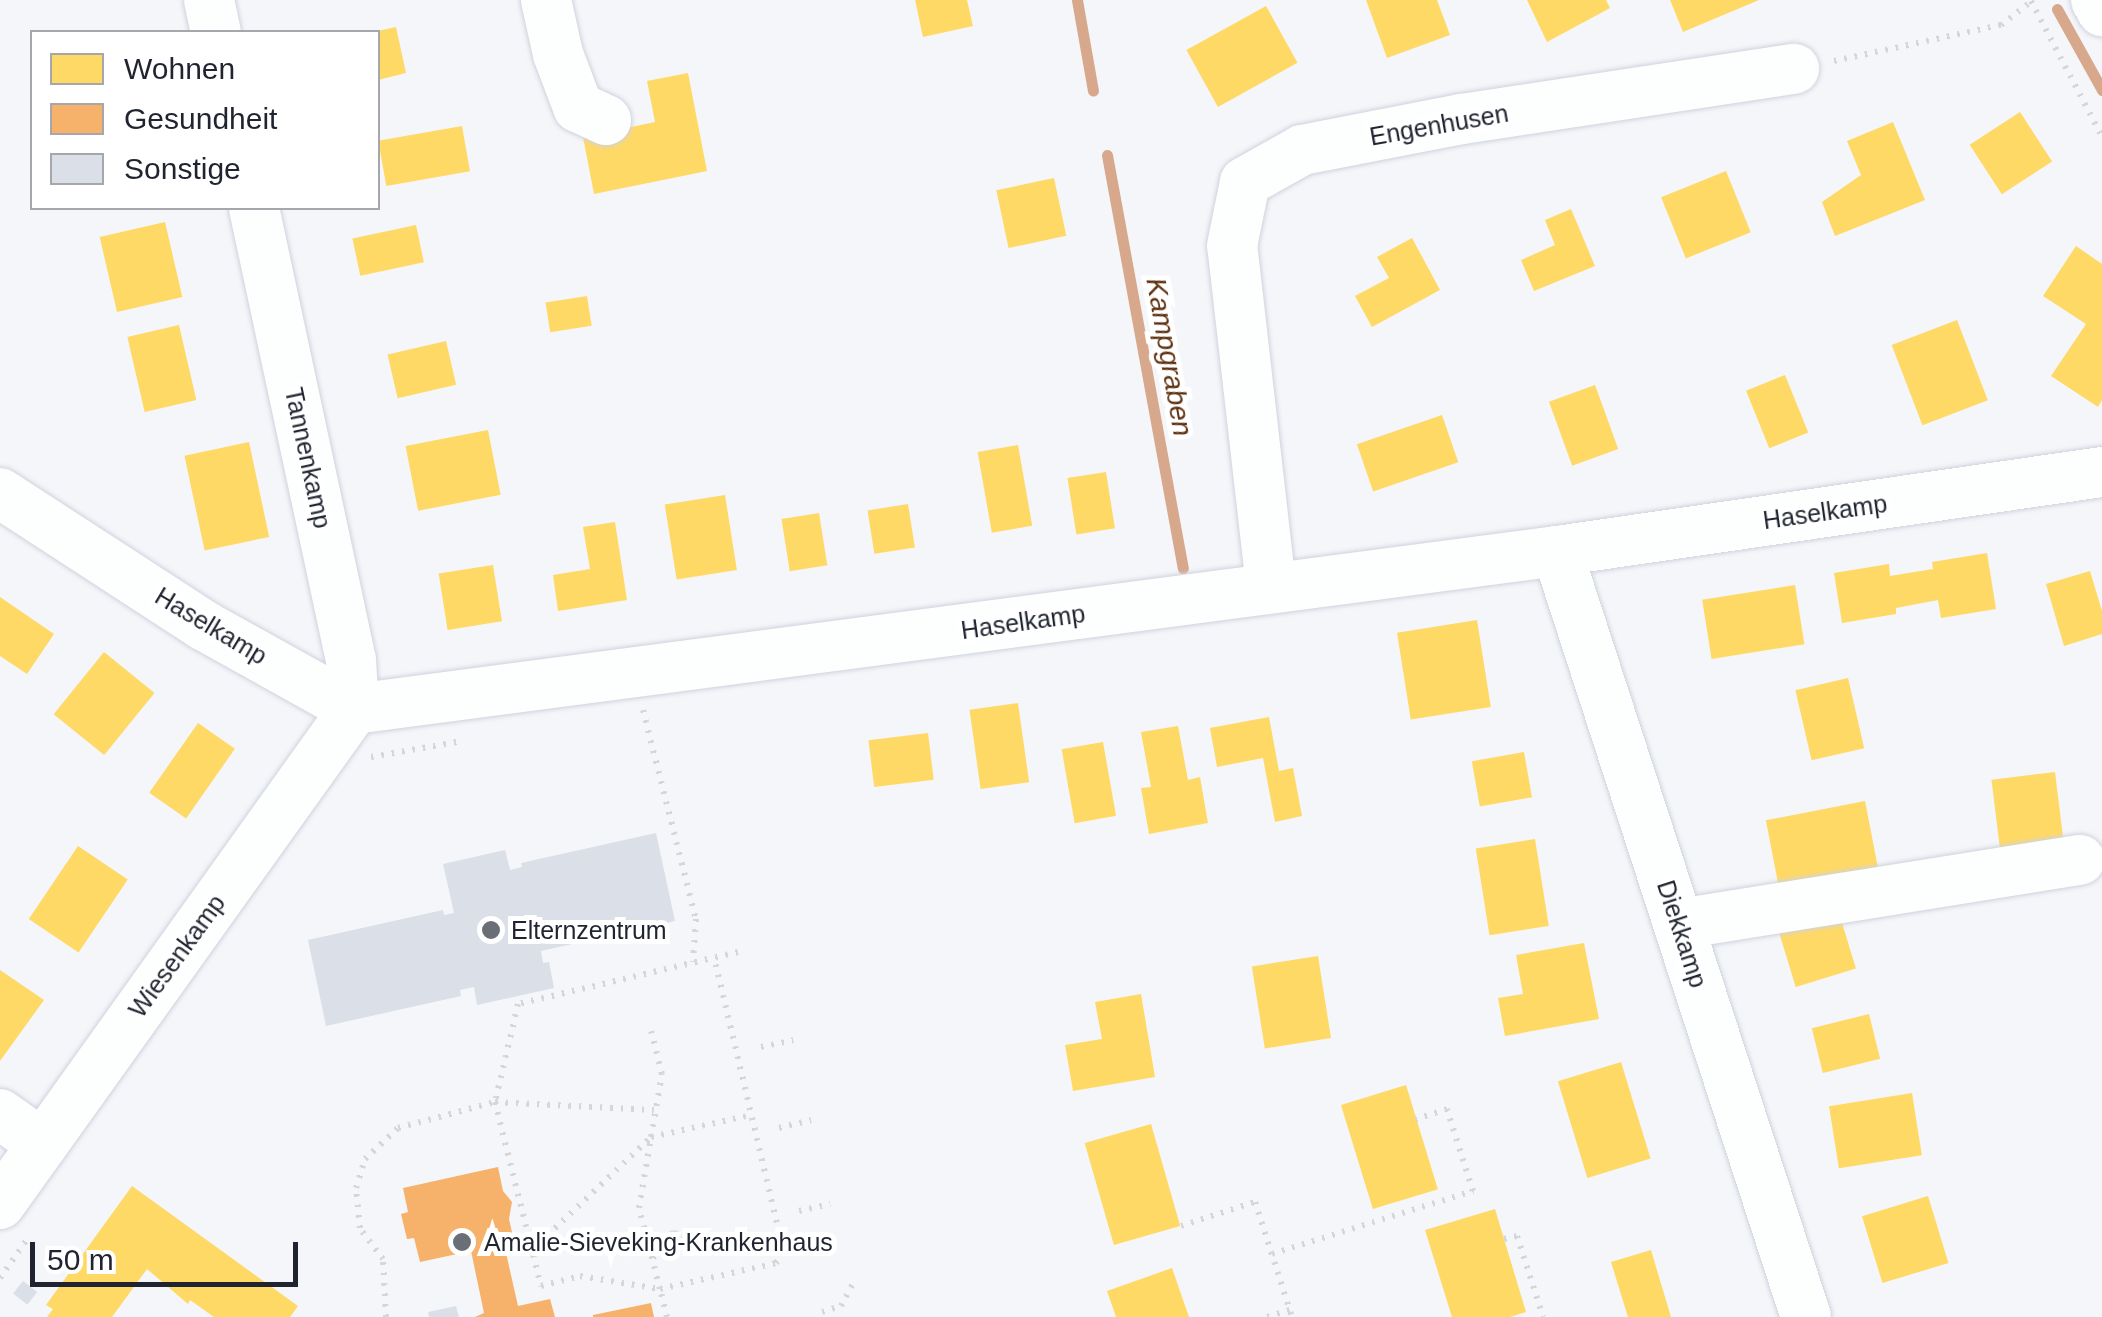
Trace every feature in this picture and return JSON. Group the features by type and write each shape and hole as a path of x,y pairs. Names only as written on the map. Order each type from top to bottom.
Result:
{"street":[{"path":"209,0 216,30"},
{"path":"546,0 558,54 578,108 606,120"},
{"path":"2096,0 2102,12"},
{"name":"Engenhusen","path":"1271,586 1232,246 1245,182 1302,150 1462,119 1794,68"},
{"name":"Tannenkamp","path":"254,210 351,660 354,709"},
{"name":"Haselkamp","path":"0,493 203,625 354,709 682,669 2102,472"},
{"name":"Diekkamp","path":"1557,550 1806,1317"},
{"name":"Wiesenkamp","path":"0,1204 354,709"},
{"path":"1679,924 2080,860"},
{"path":"0,1114 42,1144"}],"path":[{"path":"1794,68 2001,25 2031,0 2102,137"},
{"path":"643,710 696,918 693,962"},
{"path":"714,957 784,1252 776,1263 660,1290 580,1276 541,1286 494,1102 520,999 693,962 714,957 738,952"},
{"path":"651,1030 662,1074 639,1208 666,1317"},
{"path":"761,1047 793,1040"},
{"path":"386,1317 383,1259 360,1228 356,1188 365,1159 398,1128 494,1102 654,1110"},
{"path":"1272,1254 1473,1191 1447,1109 1416,1119"},
{"path":"532,1250 651,1137 752,1115"},
{"path":"779,1128 810,1120"},
{"path":"1181,1226 1256,1202 1291,1314 1268,1317"},
{"path":"798,1211 830,1204"},
{"path":"1504,1240 1517,1236 1543,1317"},
{"path":"652,1259 667,1243"},
{"path":"523,1275 537,1273"},
{"path":"822,1312 841,1306 852,1285"}],"building: Wohnen":[{"path":"915,0 967,0 973,26 923,37"},
{"path":"1366,0 1437,0 1450,35 1387,58"},
{"path":"1527,0 1606,0 1610,8 1547,42"},
{"path":"1670,0 1759,0 1683,32"},
{"path":"1266,6 1298,63 1218,107 1186,50"},
{"path":"396,27 406,73 380,80 380,31"},
{"path":"688,73 707,171 594,194 583,137 655,122 647,81"},
{"path":"2020,112 2052,161 2002,194 1970,145"},
{"path":"1893,122 1925,200 1835,236 1822,202 1861,175 1847,141"},
{"path":"462,126 470,171 386,186 380,140"},
{"path":"1726,171 1751,232 1686,258 1661,197"},
{"path":"1054,178 1066,236 1009,248 996,190"},
{"path":"1571,209 1595,266 1534,291 1521,260 1555,245 1545,220"},
{"path":"165,222 182,297 117,312 100,237"},
{"path":"416,225 424,262 360,276 352,239"},
{"path":"1412,238 1440,290 1372,327 1355,296 1389,278 1377,257"},
{"path":"2076,246 2102,264 2102,400 2098,407 2051,376 2086,324 2043,296"},
{"path":"587,296 592,326 550,332 546,303"},
{"path":"1957,320 1988,400 1922,425 1892,345"},
{"path":"179,325 196,400 145,412 127,337"},
{"path":"446,341 456,385 398,398 388,354"},
{"path":"1785,375 1808,432 1769,448 1746,391"},
{"path":"1595,385 1618,449 1572,466 1549,402"},
{"path":"1442,415 1458,462 1373,492 1357,444"},
{"path":"488,430 501,495 418,511 406,446"},
{"path":"249,442 269,537 205,551 184,456"},
{"path":"1018,445 1032,526 992,533 978,452"},
{"path":"1106,472 1115,528 1076,534 1067,478"},
{"path":"725,495 737,570 677,580 665,505"},
{"path":"908,504 915,547 874,554 868,510"},
{"path":"819,513 827,565 790,571 781,519"},
{"path":"615,522 627,600 558,611 553,575 590,569 583,527"},
{"path":"1987,553 1996,609 1941,618 1938,600 1896,608 1896,614 1842,623 1834,573 1889,564 1890,576 1933,569 1932,562"},
{"path":"493,565 502,621 448,630 439,574"},
{"path":"2090,571 2102,611 2102,634 2064,646 2046,584"},
{"path":"1795,585 1804,644 1712,659 1702,600"},
{"path":"0,597 54,634 27,674 0,656"},
{"path":"1477,620 1491,707 1411,720 1397,633"},
{"path":"104,652 155,693 104,755 54,714"},
{"path":"1848,678 1864,748 1812,760 1795,690"},
{"path":"1018,703 1029,782 981,789 969,710"},
{"path":"1269,717 1279,771 1293,768 1302,816 1275,822 1263,758 1217,767 1210,728"},
{"path":"198,723 235,749 186,818 149,793"},
{"path":"1178,726 1188,780 1200,777 1208,823 1149,834 1141,788 1151,787 1141,732"},
{"path":"928,733 934,780 874,787 868,740"},
{"path":"1103,742 1116,816 1075,823 1062,749"},
{"path":"1524,752 1532,797 1480,807 1472,761"},
{"path":"2055,772 2064,841 2000,849 1991,780"},
{"path":"1865,801 1879,874 1780,893 1766,820"},
{"path":"1535,839 1549,926 1490,935 1476,848"},
{"path":"78,846 128,880 79,953 29,919"},
{"path":"1839,913 1856,968 1796,987 1779,931"},
{"path":"1584,943 1599,1019 1505,1036 1498,998 1523,994 1516,955"},
{"path":"1318,956 1331,1038 1265,1048 1252,966"},
{"path":"0,970 44,1000 0,1061"},
{"path":"1141,994 1155,1077 1073,1091 1065,1045 1102,1039 1095,1002"},
{"path":"1869,1014 1880,1059 1823,1073 1812,1028"},
{"path":"1621,1062 1651,1159 1587,1178 1558,1081"},
{"path":"1406,1085 1438,1189 1373,1209 1341,1105"},
{"path":"1912,1093 1922,1155 1839,1168 1829,1106"},
{"path":"1151,1124 1180,1226 1114,1245 1085,1143"},
{"path":"132,1186 298,1306 290,1317 214,1317 190,1300 188,1304 147,1269 112,1317 47,1317 53,1309 46,1305"},
{"path":"1928,1196 1948,1263 1882,1283 1862,1216"},
{"path":"1495,1209 1526,1312 1510,1317 1452,1317 1425,1230"},
{"path":"1651,1250 1671,1317 1628,1317 1611,1262"},
{"path":"1172,1268 1189,1317 1116,1317 1107,1291"}],"building: Gesundheit":[{"name":"Amalie-Sieveking-Krankenhaus","path":"498,1167 503,1191 512,1202 509,1219 514,1241 504,1244 518,1306 550,1299 555,1317 475,1317 484,1313 471,1251 420,1262 414,1238 407,1239 401,1214 408,1212 403,1188"},
{"name":"Amalie-Sieveking-Krankenhaus","path":"651,1303 654,1317 593,1317 593,1315"}],"building: Sonstige":[{"name":"Elternzentrum","path":"656,833 675,921 541,951 543,963 549,962 554,988 477,1005 474,987 460,990 461,996 326,1026 308,940 443,910 444,915 454,913 443,864 505,850 510,870 522,867 521,863"},
{"path":"674,1230 682,1238 674,1246 666,1238"},
{"path":"23,1281 37,1292 27,1305 13,1294"},
{"path":"456,1306 459,1317 429,1317 428,1312"}],"waterway":[{"name":"Kampgraben","path":"1077,0 1093,91"},
{"path":"2057,9 2102,90"},
{"name":"Kampgraben","path":"1107,155 1183,568"}],"place":[{"name":"Elternzentrum","path":"491,930"},
{"name":"Amalie-Sieveking-Krankenhaus","path":"462,1242"}]}
